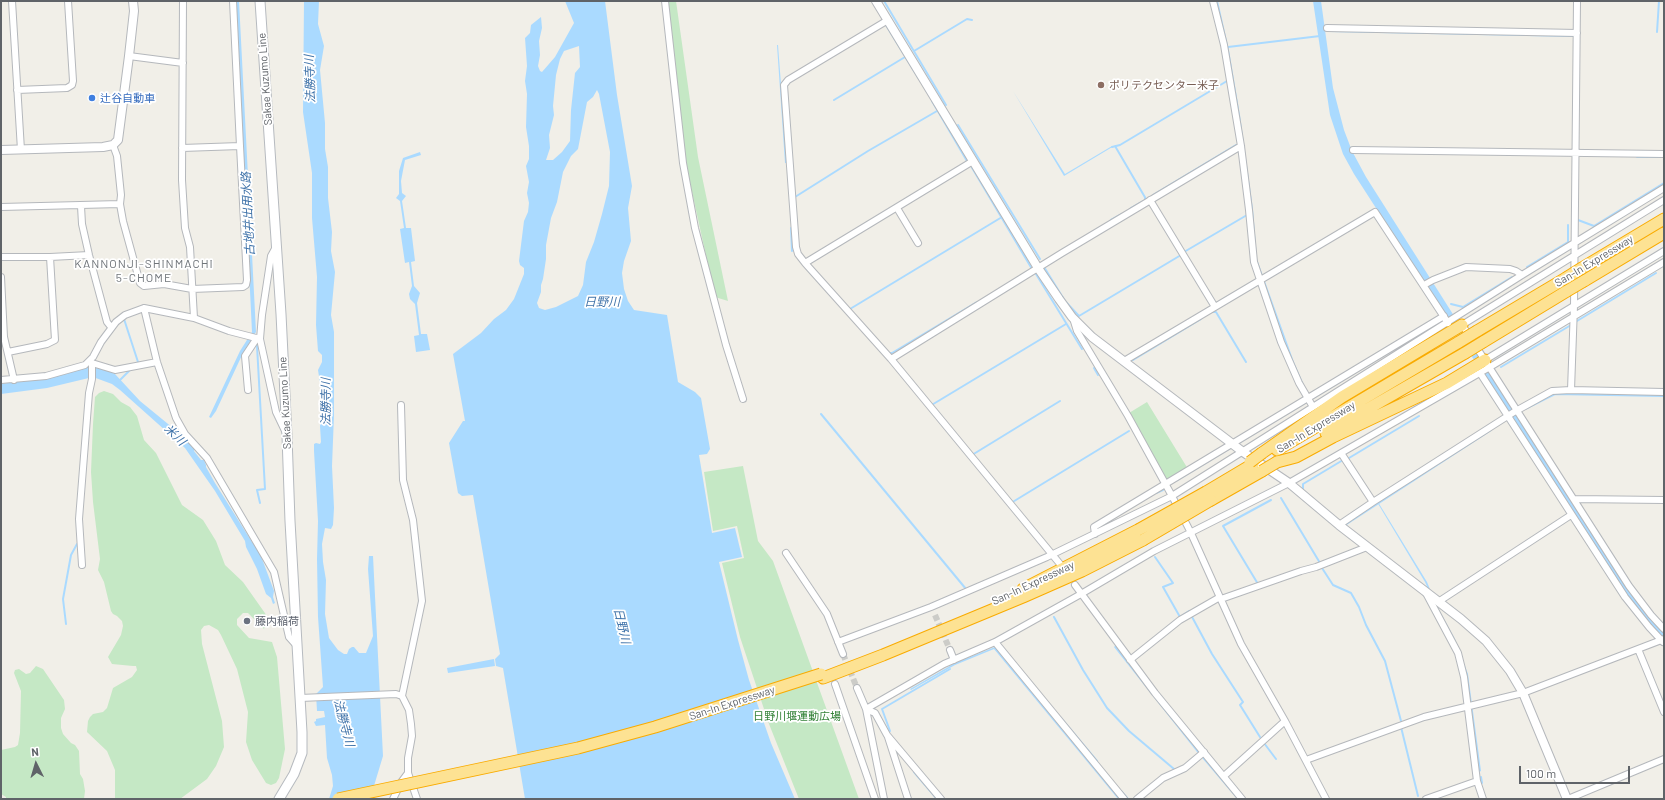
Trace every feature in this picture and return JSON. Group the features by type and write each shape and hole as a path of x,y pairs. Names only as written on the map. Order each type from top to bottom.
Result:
{"highway":[{"name":"San-In Expressway","path":"361,799 495,771 640,736 729,709 822,676 1020,591 1141,535 1209,496 1255,466 1264,455 1477,332 1662,220"},
{"name":"San-In Expressway","path":"1209,496 1218,485 1255,466 1277,462 1664,233"},
{"path":"1264,455 1342,397 1458,320"},
{"path":"1277,462 1296,457 1333,437 1488,364"},
{"name":"San-In Expressway","path":"338,799 480,770 593,744 655,728 822,676"}],"main road":[{"name":"Sakae Kuzumo Line","path":"260,1 287,436 296,646 304,698 302,753 294,774 279,799"}],"street":[{"path":"12,1 21,150"},
{"path":"17,90 67,88 73,84 68,1"},
{"path":"1,150 104,147 112,145 118,140 134,11 133,1"},
{"path":"183,1 182,148 185,228 190,247 194,318"},
{"path":"112,145 117,156 121,195 120,204 123,221 140,283 144,286 164,284 192,289 245,287 247,283 233,1"},
{"path":"665,1 684,163 695,228 726,345 743,399"},
{"path":"876,1 1038,268 1072,317 1092,337 1237,447 1289,484 1367,547 1461,619 1486,641 1510,671 1523,693 1567,799 1664,759"},
{"path":"1214,1 1224,45 1241,146 1253,257 1281,342 1310,402"},
{"path":"1571,390 1574,316 1577,1"},
{"path":"888,20 788,80 784,86 796,247 798,254 891,359 1050,556 1060,564"},
{"path":"1327,28 1577,33"},
{"path":"129,56 183,63"},
{"path":"182,148 240,146"},
{"path":"891,359 903,350 1062,253 1241,146"},
{"path":"1353,150 1664,154"},
{"path":"805,263 973,161"},
{"path":"1458,320 1522,276 1664,188"},
{"path":"1150,200 1215,307"},
{"path":"838,642 931,607 1050,556 1172,496 1237,447 1310,402 1448,322 1458,320 1574,255 1664,200"},
{"path":"1,207 120,204"},
{"path":"81,206 82,224 89,255 108,322 111,327"},
{"path":"897,208 918,242"},
{"path":"1124,361 1261,278 1375,212 1448,322"},
{"path":"248,390 246,356 257,338 272,256 276,245"},
{"path":"866,709 954,660 995,642 1190,531 1289,484 1480,375 1488,364 1574,306 1664,251"},
{"path":"1,257 89,255"},
{"path":"8,352 47,344 55,340 50,257"},
{"path":"1488,364 1662,265"},
{"path":"1424,285 1466,267 1510,269 1516,271 1522,276"},
{"path":"1,278 4,336 14,380"},
{"path":"82,565 79,519 89,393 92,379 91,364 111,327 124,315 144,308 194,318 257,338"},
{"path":"144,308 157,362 178,424 207,458 274,572 289,637 296,646"},
{"path":"1095,534 1094,527 1166,484 1237,447 1444,316"},
{"path":"1072,317 1077,331 1128,416 1166,484 1190,531 1241,644 1285,721 1326,799"},
{"path":"1306,760 1424,717 1523,693 1662,640 1625,597 1572,515 1512,414 1488,364 1458,320"},
{"path":"257,338 276,412 287,436"},
{"path":"1,380 46,376 91,364 115,370 157,362"},
{"path":"1480,375 1512,414 1574,499 1633,592 1664,629"},
{"path":"1339,525 1512,414 1552,391 1664,392"},
{"path":"401,405 403,480 413,520 422,601 399,695 409,710 412,736 408,758 408,773 417,799"},
{"path":"1341,453 1373,502"},
{"path":"1574,499 1664,500"},
{"path":"1433,598 1572,515"},
{"path":"1130,660 1180,620 1220,598 1316,567 1367,547"},
{"path":"786,553 827,614 843,654"},
{"path":"1075,585 1202,754 1224,776 1242,799"},
{"path":"1433,598 1458,653 1464,677 1477,781 1484,799"},
{"path":"931,607 935,615"},
{"path":"995,642 1124,799"},
{"path":"1638,649 1664,712"},
{"path":"950,650 954,660"},
{"path":"835,684 876,799"},
{"path":"857,688 866,709 884,799"},
{"path":"304,698 399,695"},
{"path":"866,709 875,713 887,735 908,799"},
{"path":"1224,776 1285,721"},
{"path":"887,735 941,799"},
{"path":"1137,799 1163,778 1185,768 1202,754"},
{"path":"393,799 408,773"},
{"path":"1426,799 1477,781"}],"green space":[{"path":"667,1 676,1 698,157 728,301 715,297 687,169 681,132"},
{"path":"104,391 113,394 121,402 130,407 137,416 144,440 156,453 182,505 203,520 216,541 225,565 243,582 267,616 264,629 248,613 243,613 237,619 237,625 249,638 272,642 277,657 285,749 279,778 276,783 271,785 266,783 252,760 246,742 248,712 237,669 218,630 209,625 204,626 201,630 202,644 222,721 224,747 216,766 207,779 180,799 115,799 115,770 107,751 87,732 90,717 93,714 103,712 107,708 113,688 132,677 137,670 136,666 112,664 108,657 121,635 123,626 122,621 111,611 104,582 98,570 100,559 91,472 95,397"},
{"path":"1147,402 1188,469 1167,481 1129,413"},
{"name":"日野川堰運動広場","path":"743,466 758,541 773,561 859,799 799,799 769,724 740,637 722,563 744,558 737,526 713,531 704,472"},
{"path":"36,666 43,669 64,700 65,709 61,718 61,728 63,734 79,751 80,774 83,779 85,791 84,799 6,799 6,797 1,794 1,750 18,745 20,733 21,691 14,673 15,670 19,669 26,674 30,673"}],"water":[{"name":"古地井出用水路","path":"236,1 239,1 256,332 243,353 216,411 211,418 209,417 240,351 252,332"},
{"name":"法勝寺川","path":"304,1 319,1 318,24 324,46 320,70 325,123 325,149 328,167 328,198 332,232 331,251 335,272 331,315 334,332 334,415 332,466 334,508 333,525 331,529 325,528 322,544 326,580 325,614 329,638 338,650 344,654 347,654 349,649 354,647 359,653 366,653 373,636 368,569 369,556 373,556 383,756 370,799 329,799 333,786 332,775 327,758 325,725 316,726 314,722 316,719 325,717 324,711 317,711 316,694 323,687 318,617 318,521 314,451 314,444 320,444 321,442 320,426 323,402 318,370 322,362 322,355 318,351 316,325 317,277 312,218 312,173 303,112"},
{"name":"日野川","path":"565,1 605,1 617,95 632,186 628,208 631,241 624,261 622,273 624,289 628,301 634,310 667,315 678,382 695,392 701,398 710,449 707,454 699,455 712,533 735,528 742,557 719,562 749,680 771,743 795,799 525,799 503,668 496,666 495,659 500,654 473,495 462,496 458,493 449,443 463,421 465,421 453,354 481,333 494,319 506,310 514,299 524,274 524,268 520,265 519,261 524,221 528,212 529,203 527,193 529,182 526,166 529,159 529,146 526,127 527,94 525,81 527,66 525,38 530,33 531,25 541,17 542,28 539,41 540,55 538,66 542,72 555,57 574,23","holes":["579,46 580,67 575,73 571,110 570,141 562,152 553,160 546,160 550,148 549,135 554,115 553,106 556,75 560,59 564,51","597,90 610,152 609,186 594,242 586,262 583,285 578,296 556,307 545,310 539,308 537,303 541,292 546,259 546,245 551,218 557,202 563,172 571,156 578,149 587,102 593,97"]},
{"path":"1216,1 1218,1 1229,50 1240,115 1253,209 1257,259 1294,362 1304,385 1302,385 1284,342 1258,270 1227,48"},
{"path":"1313,1 1321,1 1333,88 1344,130 1352,151 1366,177 1494,379 1664,632 1664,641 1636,611 1354,174 1343,154 1330,115"},
{"path":"1330,30 1575,35 1575,37 1329,32"},
{"path":"778,45 787,163 785,163"},
{"path":"1013,91 1065,174 1114,146 1064,176"},
{"path":"420,152 421,155 405,160 401,181 402,193 406,196 402,201 406,228 411,228 415,261 411,262 414,286 420,293 417,303 421,334 427,334 430,350 416,352 414,336 419,335 415,304 410,299 409,294 412,286 409,262 405,263 400,229 404,228 400,201 396,198 399,194 399,171 403,158"},
{"path":"1444,318 1444,320 1176,482 1175,480"},
{"name":"米川","path":"87,367 104,369 115,374 140,401 184,437 193,448 195,448 194,451 201,460 204,460 206,467 215,483 252,542 258,548 274,591 273,597 275,603 273,604 271,598 266,594 257,569 246,547 245,541 215,491 185,448 120,390 112,384 93,377 47,388 1,394 1,384 47,378"},
{"path":"1377,502 1427,582 1437,606 1455,639 1468,674 1481,771 1479,772 1466,674 1425,582"},
{"path":"1116,645 1239,799 1237,799 1197,752 1114,647"},
{"path":"995,647 1120,799 1118,799 994,649 955,665 911,690 910,689 955,663"},
{"path":"494,659 495,666 448,673 447,668"}],"waterway":[{"path":"884,1 946,105"},
{"path":"1657,32 1659,1"},
{"path":"914,51 967,19 972,20"},
{"path":"886,25 919,79"},
{"path":"1228,47 1320,36"},
{"path":"834,100 905,57"},
{"path":"1112,147 1120,145 1227,81"},
{"path":"932,101 967,161"},
{"path":"795,197 868,151 937,111"},
{"path":"958,125 1040,259"},
{"path":"1153,195 1236,145"},
{"path":"1115,146 1146,199"},
{"path":"1637,157 1664,157"},
{"path":"971,166 1032,269"},
{"path":"1578,220 1594,226 1664,183"},
{"path":"1131,208 1145,200 1145,198"},
{"path":"1111,220 1122,214"},
{"path":"1184,252 1247,215"},
{"path":"850,309 1002,217"},
{"path":"1527,267 1568,242 1568,225"},
{"path":"791,228 792,251"},
{"path":"1044,267 1065,301 1079,316 1181,255"},
{"path":"1577,321 1656,273"},
{"path":"1036,274 1082,349"},
{"path":"1451,304 1463,307 1512,277"},
{"path":"888,353 892,353 977,302"},
{"path":"1212,312 1216,312 1246,362"},
{"path":"124,319 138,362 136,364"},
{"path":"1133,360 1201,319"},
{"path":"930,406 1066,324"},
{"path":"1501,367 1571,325"},
{"path":"257,346 265,489 257,490 260,503"},
{"path":"1094,368 1098,375"},
{"path":"119,381 131,369"},
{"path":"1525,409 1555,394 1664,396"},
{"path":"972,455 1060,401"},
{"path":"821,414 966,589"},
{"path":"1349,458 1419,416"},
{"path":"1345,525 1491,430"},
{"path":"1011,503 1129,431"},
{"path":"1303,492 1303,484 1343,460"},
{"path":"1156,493 1163,490"},
{"path":"1281,498 1320,563"},
{"path":"1258,584 1223,526 1271,500"},
{"path":"66,624 63,599 71,555 77,544"},
{"path":"1155,557 1173,583 1163,587 1180,617 1189,611"},
{"path":"1322,568 1333,585 1351,593 1359,607 1366,625 1385,661 1401,721"},
{"path":"1191,615 1212,654 1243,702 1240,705 1260,737"},
{"path":"1054,617 1083,670 1107,708 1129,731 1174,769"},
{"path":"890,731 882,709 950,669"},
{"path":"1060,717 1097,761"},
{"path":"1401,727 1418,796"},
{"path":"1264,743 1276,759"},
{"path":"914,772 937,799"},
{"path":"1481,777 1482,783"},
{"path":"1121,791 1128,799"}],"tunnel":[{"path":"935,615 950,650"},
{"path":"843,654 857,688"}],"place":[{"name":"ポリテクセンター米子","path":"1101,85"},
{"name":"辻谷自動車","path":"92,98"},
{"name":"藤内稲荷","path":"247,621"}],"district":[{"name":"KANNONJI-SHINMACHI 5-CHOME","path":"144,271"}]}
